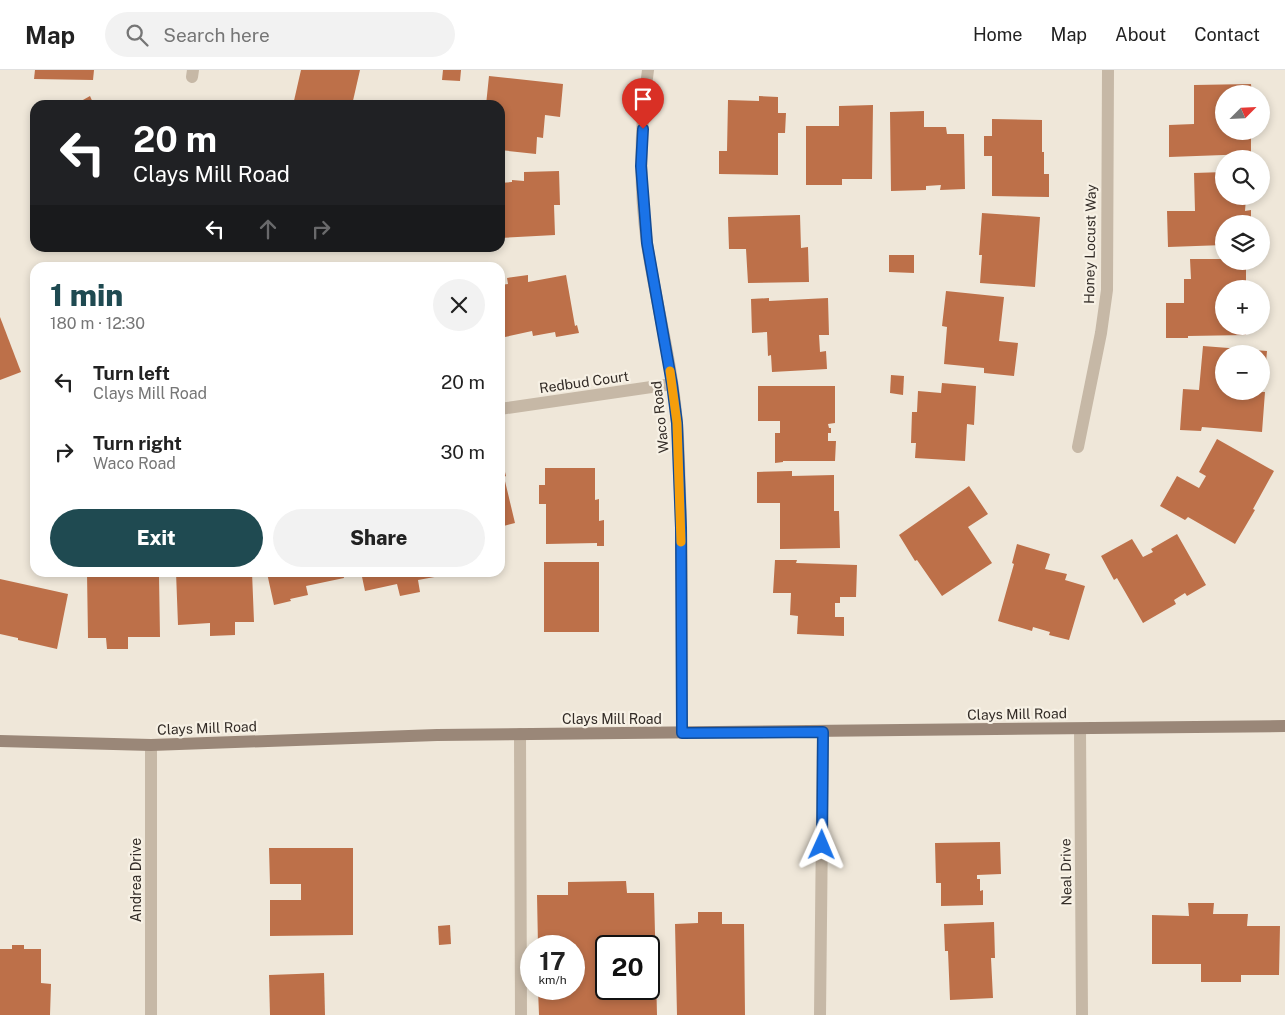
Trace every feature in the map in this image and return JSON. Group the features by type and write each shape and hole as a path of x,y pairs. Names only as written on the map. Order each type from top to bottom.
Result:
{"main road":[{"name":"Clays Mill Road","path":"0,741 151,745 437,735 1285,726"}],"street":[{"name":"Waco Road","path":"648,70 641,166 642,200 647,243 677,423 681,528 682,733"},
{"name":"Honey Locust Way","path":"1078,447 1101,333 1106,290 1108,70"},
{"name":"Redbud Court","path":"505,408 672,384"},
{"name":"Neal Drive","path":"1080,729 1082,1015"},
{"path":"820,1015 823,732"},
{"path":"520,734 521,1015"},
{"name":"Andrea Drive","path":"151,745 151,1015"}],"building":[{"path":"35,70 94,70 93,80 34,79"},
{"path":"301,70 360,70 353,100 294,100"},
{"path":"443,70 461,70 460,81 442,80"},
{"path":"489,76 563,84 560,117 545,115 543,138 537,137 536,154 505,151 505,100 487,100"},
{"path":"1251,84 1215,85 1215,140 1251,140 1251,150 1215,150 1215,155 1169,157 1169,125 1194,124 1194,85"},
{"path":"90,96 92,100 83,100"},
{"path":"759,96 778,97 778,113 786,113 785,133 778,133 778,175 719,174 719,151 727,151 728,100 759,101"},
{"path":"873,105 872,179 842,179 842,185 806,185 806,126 839,126 839,106"},
{"path":"924,111 924,127 946,127 947,134 964,134 965,189 940,190 941,185 926,186 926,190 891,191 890,112"},
{"path":"992,119 1042,120 1044,174 1049,174 1049,197 992,196 992,156 984,156 984,136 992,136"},
{"path":"559,171 560,205 554,205 555,235 505,238 505,183 512,182 512,180 524,181 524,172"},
{"path":"1215,172 1215,205 1245,205 1245,211 1251,210 1251,215 1215,215 1215,245 1168,247 1167,211 1195,211 1194,173"},
{"path":"982,213 1040,217 1035,287 980,283 982,255 979,255"},
{"path":"800,215 801,248 808,247 809,282 748,283 746,249 729,249 728,217"},
{"path":"889,255 914,255 914,273 889,272"},
{"path":"1190,259 1215,259 1215,270 1246,270 1246,280 1215,280 1215,335 1246,335 1166,338 1166,303 1184,303 1184,279 1191,279"},
{"path":"528,275 528,282 566,275 575,326 577,325 579,333 556,337 555,332 533,336 532,331 505,337 505,284 508,284 507,278"},
{"path":"946,291 1004,297 999,341 1018,343 1014,376 984,373 984,368 944,364 947,327 942,326"},
{"path":"769,298 769,301 828,298 829,335 819,335 820,352 826,351 827,369 772,372 771,355 768,356 767,332 752,333 751,299"},
{"path":"0,317 21,372 0,380"},
{"path":"1203,346 1215,347 1215,400 1264,400 1262,432 1202,427 1201,431 1180,430 1183,389 1199,390"},
{"path":"891,375 904,376 903,395 890,393"},
{"path":"942,383 976,386 974,425 967,424 965,461 915,458 916,443 911,443 912,412 917,412 918,391 941,393"},
{"path":"758,386 835,386 835,423 828,424 829,428 831,428 831,433 828,433 828,441 836,441 835,461 783,461 775,463 775,433 780,433 780,421 758,421"},
{"path":"1217,439 1274,471 1253,509 1255,510 1235,544 1188,517 1185,520 1160,506 1177,476 1199,488 1206,476 1199,472"},
{"path":"545,468 595,468 595,500 599,499 599,521 604,520 604,546 597,546 597,543 546,544 546,504 539,504 539,485 545,485"},
{"path":"792,471 792,476 834,475 834,511 839,511 840,548 780,549 780,503 757,503 757,472"},
{"path":"505,481 515,523 505,526"},
{"path":"969,486 988,514 968,527 992,563 942,596 917,560 915,561 899,535"},
{"path":"1177,534 1206,585 1187,596 1185,593 1174,600 1176,604 1143,623 1117,578 1114,580 1101,556 1132,539 1143,557 1153,552 1151,549"},
{"path":"1017,544 1050,554 1045,569 1067,574 1065,580 1085,586 1069,640 1049,635 1050,632 1033,627 1032,631 998,621 1014,564 1012,563"},
{"path":"775,560 797,560 796,563 857,565 856,597 840,597 840,603 835,603 835,617 844,617 844,636 797,634 798,616 790,615 791,593 773,593"},
{"path":"544,562 599,562 599,632 544,632"},
{"path":"87,577 159,577 160,637 128,637 128,649 107,649 106,638 88,638"},
{"path":"176,577 252,577 254,622 235,622 235,635 210,636 210,623 178,625"},
{"path":"268,577 344,577 306,586 308,595 274,605"},
{"path":"362,577 434,577 418,580 420,592 400,596 397,584 365,591"},
{"path":"0,579 68,594 57,649 0,634"},
{"path":"1000,842 1001,874 977,875 977,879 980,879 980,891 983,890 983,905 941,906 941,883 936,883 935,843"},
{"path":"269,848 353,848 353,935 270,936 270,900 301,900 301,884 270,884"},
{"path":"626,881 627,893 654,893 655,935 595,935 595,1000 657,1000 657,1015 539,1015 538,1000 585,1000 585,935 538,935 537,895 568,895 568,882"},
{"path":"1188,903 1214,903 1213,914 1248,914 1247,926 1280,926 1279,975 1241,975 1241,982 1201,982 1201,964 1152,964 1152,915 1189,916"},
{"path":"698,912 722,912 722,924 744,924 745,1015 677,1015 675,924 698,923"},
{"path":"994,922 995,958 991,958 993,998 950,1000 948,951 945,951 944,924"},
{"path":"450,925 451,944 439,945 438,926"},
{"path":"12,945 24,945 24,949 41,949 41,983 51,984 50,1015 0,1015 0,949 12,949"},
{"path":"324,973 325,1015 270,1015 269,975"}],"slow traffic":[{"path":"670,371 677,423 681,542"}],"route":[{"path":"643,129 642,200 647,243 677,423 681,528 682,733 823,732 822,845"}]}
